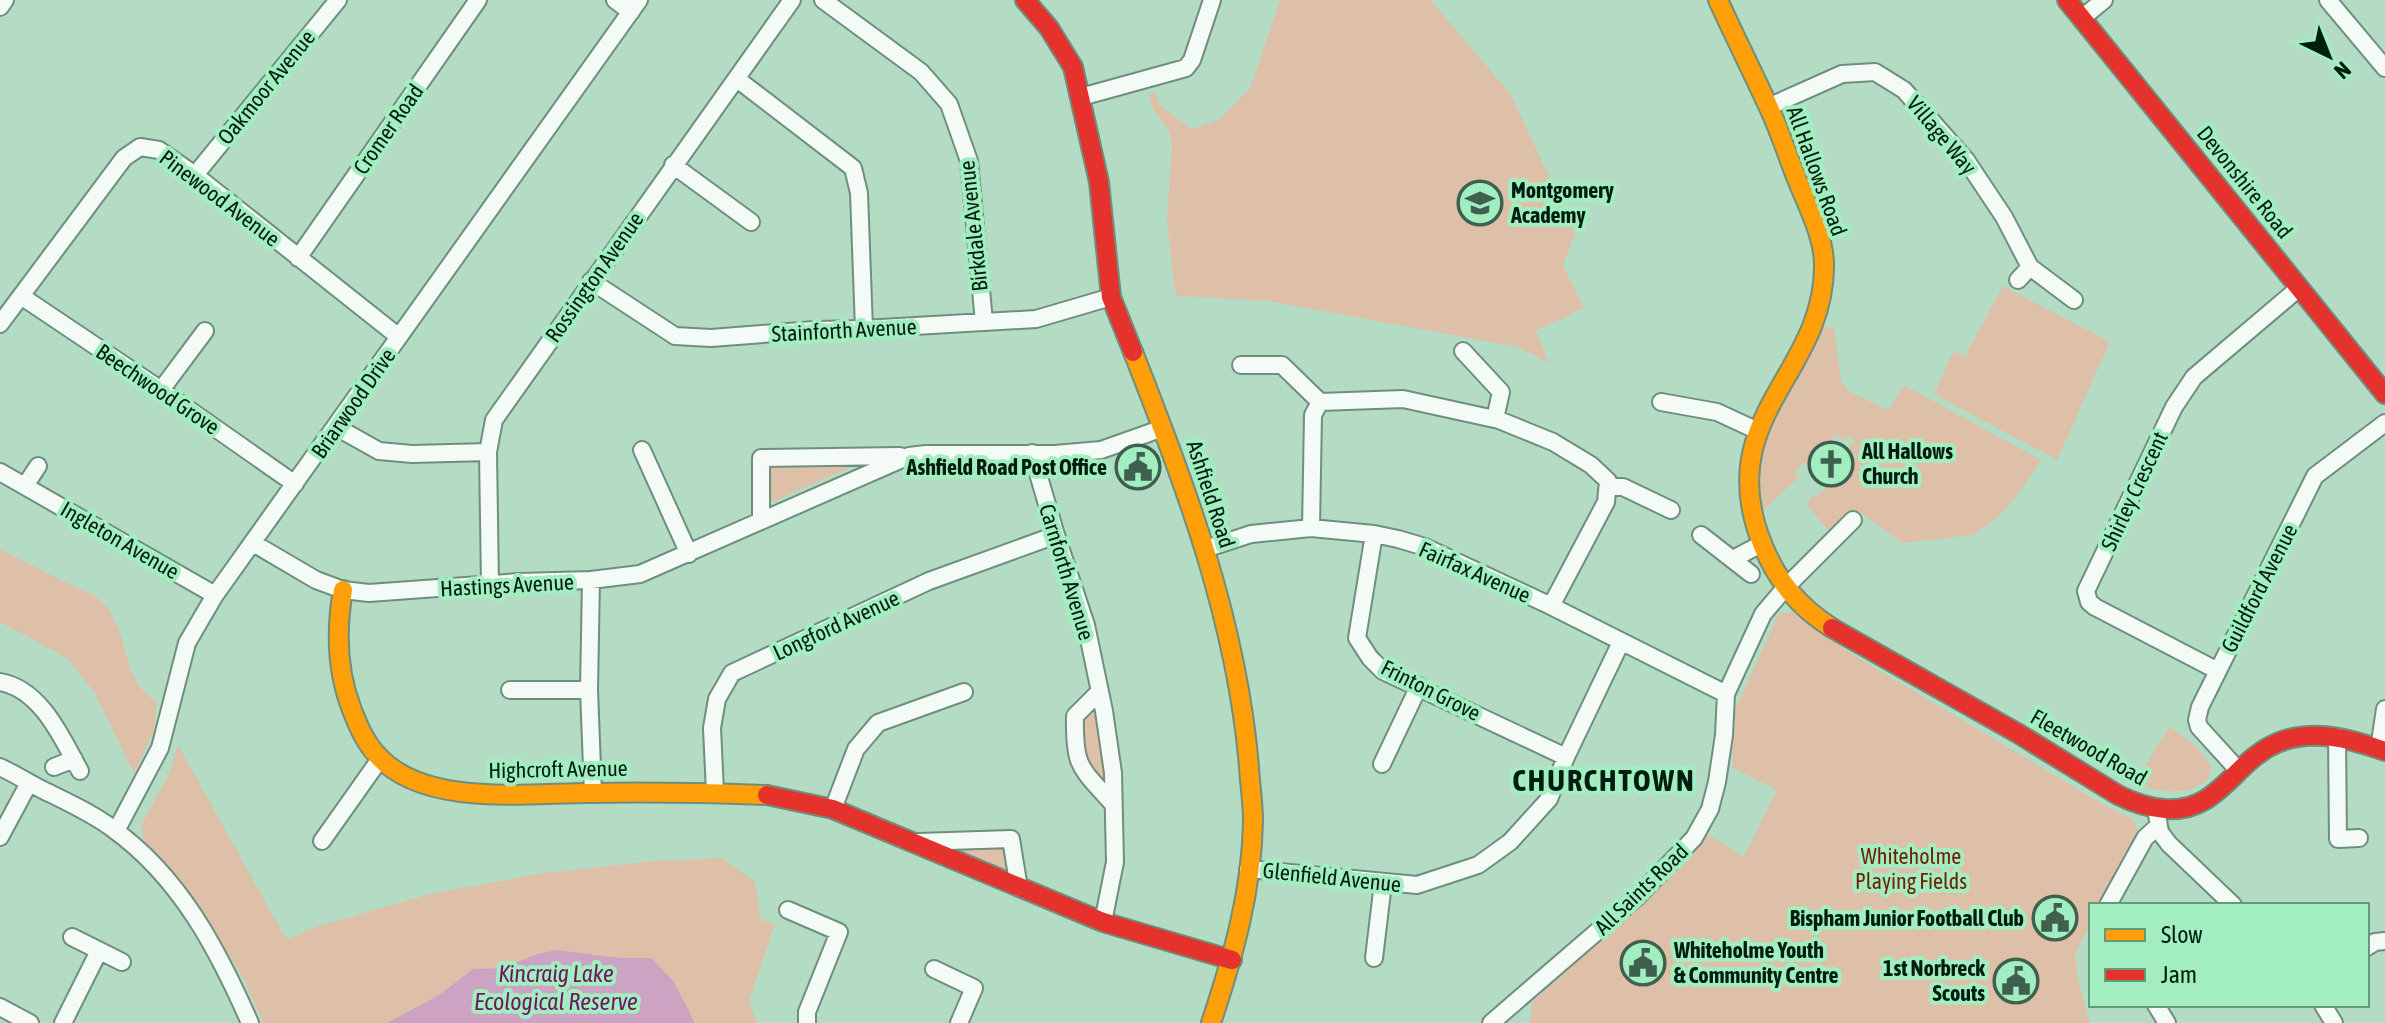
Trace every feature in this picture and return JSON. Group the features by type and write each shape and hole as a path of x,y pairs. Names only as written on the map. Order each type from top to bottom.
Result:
{"street":[{"path":"0,7 5,0"},
{"name":"Oakmoor Avenue","path":"195,175 338,0"},
{"name":"Cromer Road","path":"298,258 478,0"},
{"path":"615,0 635,6"},
{"name":"Rossington Avenue","path":"490,585 488,452 494,420 792,0"},
{"name":"Birkdale Avenue","path":"823,0 921,72 949,104 969,161 984,322"},
{"name":"Ashfield Road","path":"1025,0 1061,46 1073,67 1099,182 1111,297 1163,428 1205,549 1233,652 1245,721 1253,821 1242,920 1211,1023"},
{"path":"1081,97 1186,68 1192,60 1212,0"},
{"name":"All Hallows Road","path":"1718,0 1768,107 1816,229 1824,259 1824,286 1817,319 1758,431 1749,466 1754,524 1785,588"},
{"name":"Devonshire Road","path":"2067,0 2385,394"},
{"path":"2082,18 2104,0"},
{"path":"2328,0 2385,68"},
{"name":"Briarwood Drive","path":"116,831 160,748 187,643 215,595 635,6"},
{"name":"Village Way","path":"1768,107 1842,74 1875,72 1904,90 1966,160 2004,217 2030,267 2074,300"},
{"path":"737,79 853,168 859,193 864,329"},
{"name":"Pinewood Avenue","path":"0,324 124,158 140,147 159,150 195,175 399,337"},
{"path":"673,165 741,221"},
{"path":"2018,280 2030,267"},
{"name":"Stainforth Avenue","path":"591,281 675,336 711,338 1036,319 1111,297"},
{"name":"Shirley Crescent","path":"2218,671 2095,607 2089,602 2086,591 2174,407 2194,377 2299,288"},
{"name":"Beechwood Grove","path":"21,296 295,484"},
{"path":"161,390 205,331"},
{"path":"1463,351 1501,392 1495,419"},
{"path":"1241,365 1282,365 1320,402 1403,399 1495,419 1553,442 1591,465 1608,481 1606,502 1551,606"},
{"path":"1671,397 1717,412 1758,431"},
{"path":"1311,528 1313,415 1320,402"},
{"name":"Guildford Avenue","path":"2239,771 2199,727 2200,707 2315,476 2385,423"},
{"path":"336,427 379,451 412,454 488,452"},
{"name":"Hastings Avenue","path":"761,520 761,458 1055,454 1101,450 1163,428"},
{"path":"642,450 689,554"},
{"name":"Carnforth Avenue","path":"1032,453 1086,625 1113,773 1115,862 1103,922"},
{"name":"Hastings Avenue","path":"253,543 316,580 343,590 369,593 591,580 640,574 909,456"},
{"path":"25,486 38,466"},
{"name":"Ingleton Avenue","path":"0,472 215,595"},
{"path":"1608,487 1623,487 1669,505"},
{"name":"All Saints Road","path":"1491,1023 1636,898 1694,838 1710,809 1717,782 1726,694 1763,614 1853,520"},
{"name":"Fairfax Avenue","path":"1205,549 1251,534 1311,528 1374,534 1425,547 1726,694"},
{"name":"Frinton Grove","path":"1374,534 1357,638 1370,658 1383,671 1566,757"},
{"name":"Longford Avenue","path":"715,792 712,728 717,699 732,673 929,581 1056,535"},
{"path":"1701,535 1751,574"},
{"path":"1733,559 1763,543"},
{"path":"591,580 589,690 593,793"},
{"name":"Fleetwood Road","path":"1785,588 1827,625 2157,817 2200,805 2213,797 2265,749 2278,743 2307,736 2337,737 2382,750"},
{"name":"Highcroft Avenue","path":"343,590 339,612 339,652 346,695 361,734 380,759 412,780 471,794 715,792 771,795 833,809 1103,922 1232,960"},
{"name":"Glenfield Avenue","path":"1248,869 1417,885 1478,865 1510,842 1549,799 1621,642"},
{"path":"0,682 17,686 34,702 52,722 77,765 54,767"},
{"path":"1382,764 1419,686"},
{"path":"510,690 589,690"},
{"path":"833,809 856,749 878,723 964,692"},
{"path":"1099,692 1075,716 1075,747 1079,767 1113,804"},
{"path":"2382,750 2385,709"},
{"path":"2337,737 2331,840 2359,838"},
{"path":"322,841 380,759"},
{"path":"0,767 93,816 116,831 157,869 206,932 250,1023"},
{"path":"0,837 29,783"},
{"path":"2109,903 2157,817"},
{"path":"2157,817 2169,844 2231,903"},
{"name":"Highcroft Avenue","path":"915,842 1011,839 1019,888"},
{"path":"1374,958 1383,883"},
{"path":"788,910 839,932 807,1012 807,1023"},
{"path":"72,937 122,962"},
{"path":"63,1023 99,951"},
{"path":"934,969 974,988 959,1023"},
{"path":"0,1007 30,1023"}],"green space":[{"path":"1280,0 1431,0 1511,95 1575,233 1563,266 1584,308 1536,331 1549,363 1518,347 1268,301 1178,296 1175,292 1167,220 1172,146 1169,131 1153,109 1149,94 1156,92 1160,106 1192,129 1219,120 1250,88"},
{"path":"2003,286 2110,342 2057,460 1934,394 1953,352 1965,356"},
{"path":"1821,327 1834,328 1841,381 1848,391 1888,410 1904,385 2041,460 2012,502 1995,519 1974,535 1902,543 1859,511 1831,534 1806,504 1856,457 1849,448 1855,442 1849,436 1843,441 1837,435 1831,441 1835,446 1810,467 1804,462 1794,472 1799,477 1758,515 1757,462 1768,432"},
{"path":"761,458 865,461 761,507"},
{"path":"0,549 93,596 111,613 136,680 157,702 154,731 134,774 95,693 67,658 0,622"},
{"name":"Whiteholme Playing Fields","path":"1792,612 1850,653 2134,820 2138,832 2101,903 2089,903 2089,926 2075,954 2079,984 2090,1023 1530,1023 1533,1001 1652,894 1707,834 1744,857 1777,790 1732,767 1734,712 1779,613"},
{"path":"1092,699 1097,713 1107,797 1079,767 1075,716"},
{"path":"2169,726 2196,747 2211,766 2208,779 2191,789 2163,791 2135,783"},
{"path":"178,745 288,939 316,927 430,894 544,873 655,861 722,858 755,882 761,920 775,924 749,1002 757,1023 695,1023 651,958 620,958 557,950 503,968 473,969 439,995 387,1023 263,1023 245,981 198,904 145,846 141,826 169,774"},
{"path":"1011,839 1017,874 937,841"}],"water":[{"name":"Kincraig Lake Ecological Reserve","path":"557,950 620,958 651,958 674,982 695,1023 387,1023 439,995 473,969 503,968 537,954"}],"traffic: slow":[{"path":"1718,0 1774,119 1822,244 1824,265 1819,303 1807,337 1759,429 1750,463 1750,501 1763,546 1775,571 1791,593 1832,628"},
{"path":"1133,352 1172,453 1206,555 1221,607 1243,713 1253,808 1252,847 1240,924 1211,1023"},
{"path":"343,590 339,651 347,696 370,747 399,773 423,784 478,794 767,795"}],"traffic: jam":[{"path":"1025,0 1049,28 1073,67 1099,182 1111,297 1133,352"},
{"path":"2067,0 2385,394"},
{"path":"1832,628 2019,734 2118,795 2153,807 2184,808 2199,803 2213,795 2262,751 2290,739 2331,737 2385,751"},
{"path":"767,795 833,809 1103,922 1232,960"}],"place":[{"name":"Montgomery Academy","path":"1480,203"},
{"name":"All Hallows Church","path":"1831,464"},
{"name":"Ashfield Road Post Office","path":"1138,467"},
{"name":"Bispham Junior Football Club","path":"2055,918"},
{"name":"Whiteholme Youth & Community Centre","path":"1643,963"},
{"name":"1st Norbreck Scouts","path":"2016,981"}],"district":[{"name":"CHURCHTOWN","path":"1604,781"}]}
